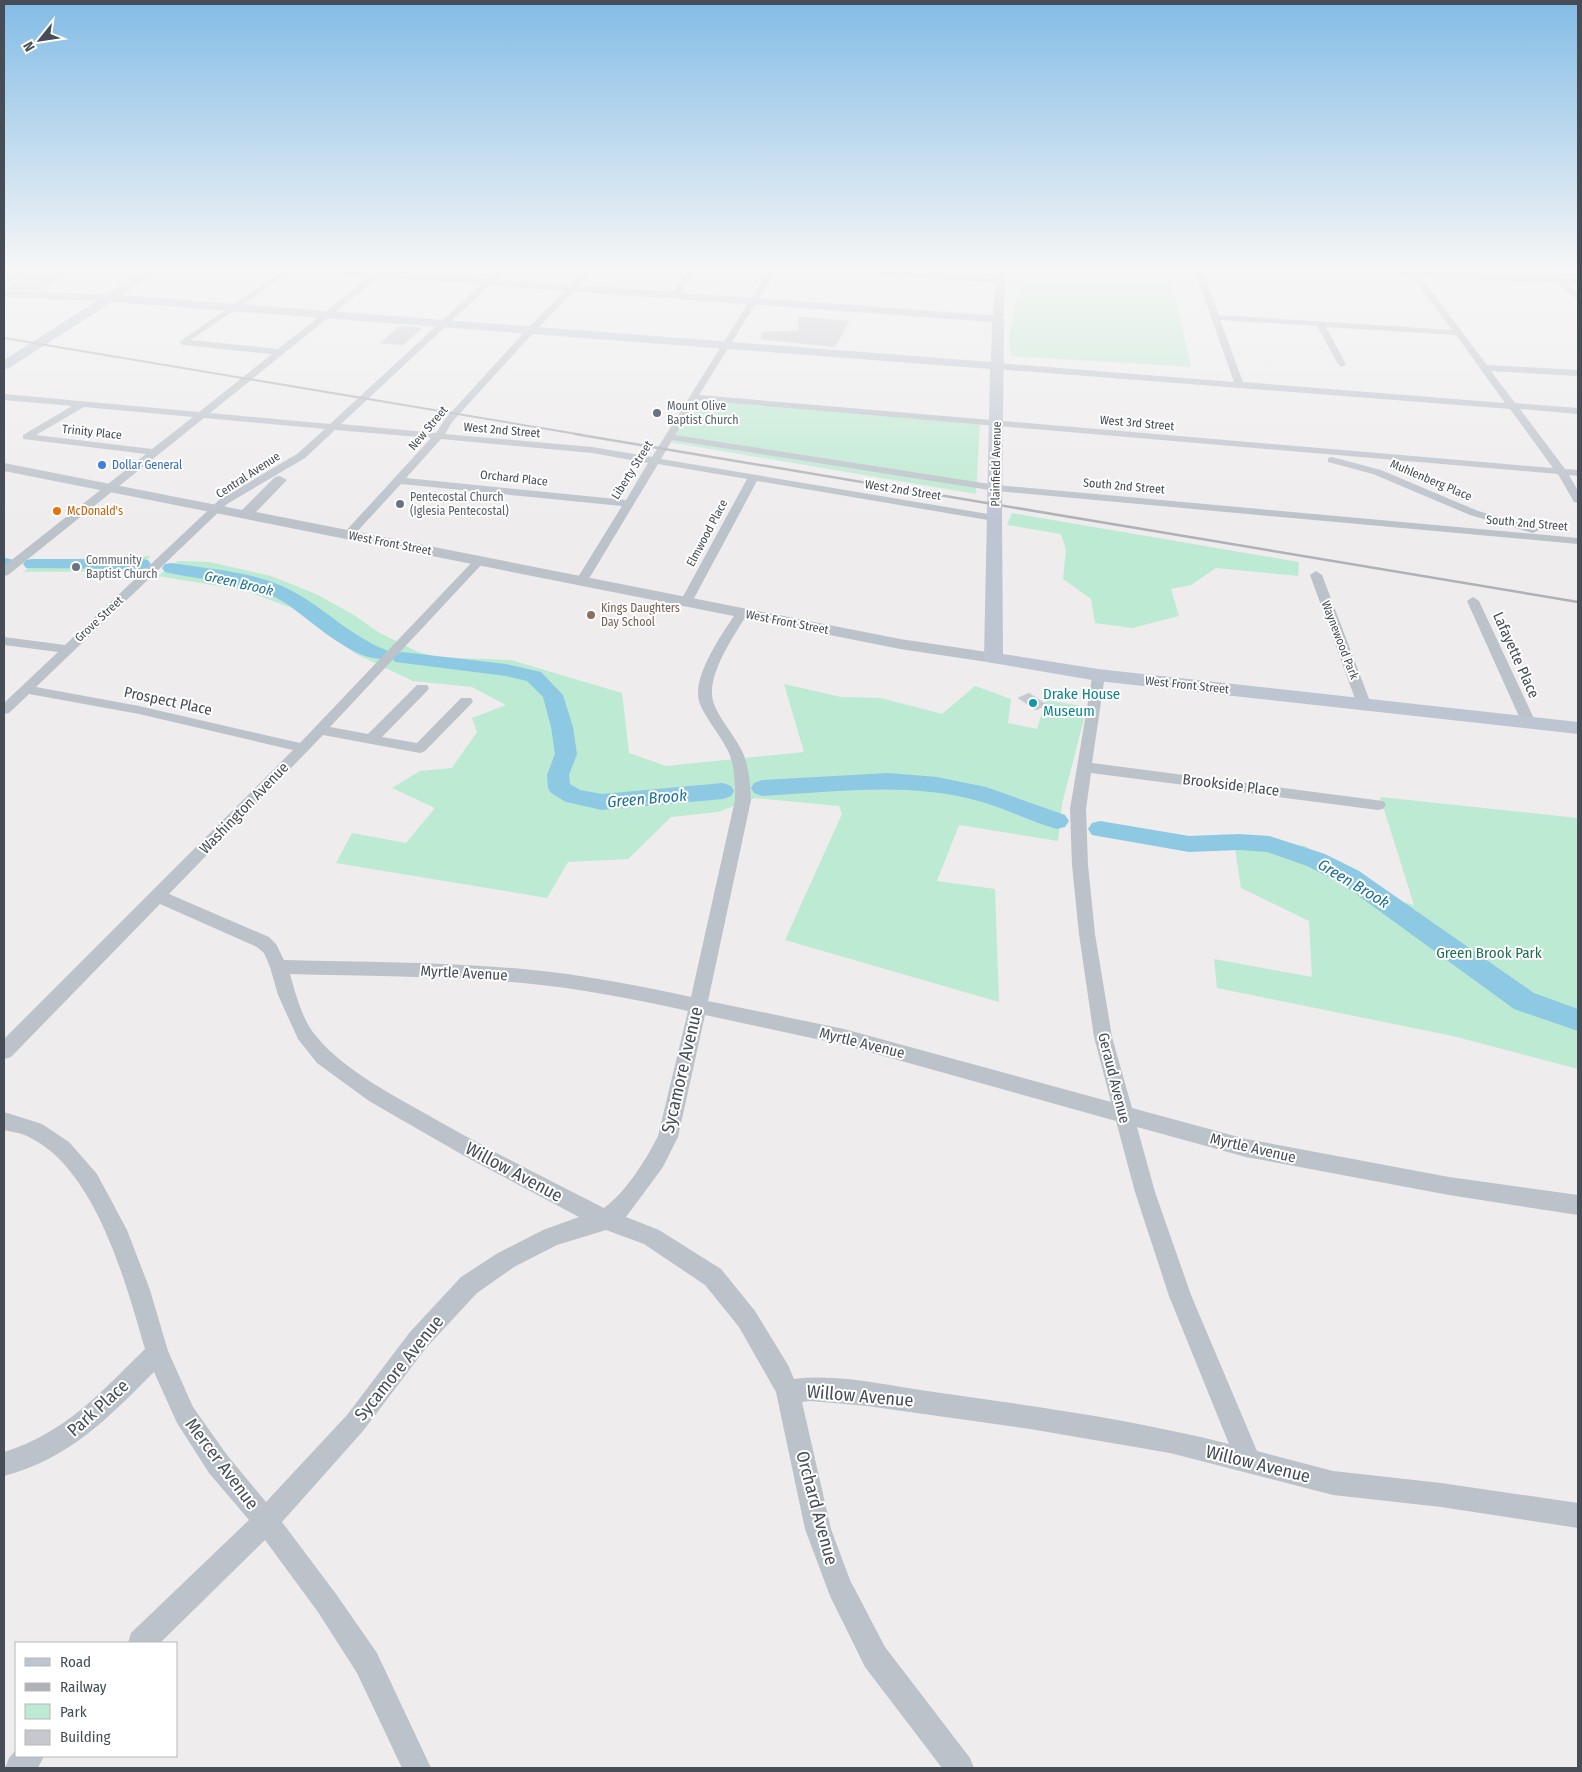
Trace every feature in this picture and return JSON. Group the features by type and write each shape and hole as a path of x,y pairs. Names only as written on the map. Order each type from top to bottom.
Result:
{"main road":[{"path":"4,365 22,354"},
{"path":"829,354 997,366"},
{"name":"Plainfield Avenue","path":"994,658 994,518 997,354"},
{"name":"West Front Street","path":"994,658 1098,675 1578,728"}],"street":[{"path":"6,570 277,354"},
{"name":"Central Avenue","path":"218,509 224,502 302,456 412,354"},
{"name":"New Street","path":"348,535 439,436 448,421 509,354"},
{"name":"Liberty Street","path":"581,582 719,354"},
{"path":"1229,354 1239,384"},
{"path":"1336,354 1342,364"},
{"path":"1474,354 1561,471 1578,500"},
{"path":"997,366 1578,411"},
{"path":"1484,368 1578,374"},
{"name":"West 2nd Street","path":"4,397 592,450 994,518"},
{"name":"West 3rd Street","path":"693,397 1578,473"},
{"name":"Trinity Place","path":"82,404 26,437 154,452"},
{"name":"South 2nd Street","path":"670,437 996,488 1577,541"},
{"name":"Muhlenberg Place","path":"1302,450 1377,472 1474,513 1502,530 1503,535"},
{"name":"Muhlenberg Place","path":"1361,455 1364,462 1377,472"},
{"name":"Central Avenue","path":"218,509 234,506 280,480 298,463 302,456"},
{"name":"West Front Street","path":"4,468 110,487 900,644 994,658"},
{"name":"Elmwood Place","path":"686,602 753,478"},
{"path":"245,514 280,480"},
{"name":"Orchard Place","path":"397,480 628,503"},
{"name":"Grove Street","path":"4,710 218,509"},
{"name":"Muhlenberg Place","path":"1474,513 1577,541"},
{"name":"Washington Avenue","path":"4,1051 303,748 479,561"},
{"name":"Waynewood Park","path":"1316,575 1364,704"},
{"name":"Lafayette Place","path":"1473,601 1529,723"},
{"name":"Sycamore Avenue","path":"142,1642 266,1521 355,1422 418,1340 469,1286 506,1260 552,1237 585,1225 606,1220 620,1209 656,1161 668,1137 742,790 736,752 706,701 705,691 706,682 721,648 742,613"},
{"path":"4,641 68,649"},
{"name":"Geraud Avenue","path":"1098,675 1078,809 1079,847 1087,934 1103,1037 1145,1192 1180,1296 1249,1462"},
{"path":"371,739 422,688"},
{"name":"Prospect Place","path":"26,689 139,710 303,748"},
{"path":"320,730 420,748 466,701"},
{"name":"Brookside Place","path":"1084,767 1378,806"},
{"path":"158,896 263,942 270,949 279,967"},
{"name":"Myrtle Avenue","path":"279,967 466,972 524,976 629,991 844,1037 1246,1148 1449,1186 1578,1205"},
{"name":"Willow Avenue","path":"279,967 287,995 304,1034 324,1057 376,1095 467,1148 606,1220 651,1237 713,1277 747,1319 780,1372 788,1392 810,1389 867,1394 1030,1417 1170,1441 1333,1483 1441,1495 1578,1516"},
{"name":"Mercer Avenue","path":"4,1121 35,1130 62,1148 90,1181 116,1230 139,1290 157,1353 185,1415 218,1464 266,1521 327,1603 367,1663 417,1768"},
{"name":"Park Place","path":"4,1464 23,1460 46,1450 82,1427 157,1353"},
{"name":"Orchard Avenue","path":"788,1392 818,1529 839,1587 875,1656 960,1768"},
{"path":"19,1768 29,1757"}],"green space":[{"path":"1011,354 1188,354 1191,367 1011,356"},
{"path":"695,398 980,422 976,494 668,442"},
{"path":"1012,513 1299,562 1298,576 1216,568 1191,585 1171,589 1179,616 1132,628 1095,623 1091,599 1063,579 1066,550 1061,534 1007,525"},
{"path":"151,556 135,571 24,572 33,562"},
{"path":"178,561 209,562 271,576 316,594 354,615 378,632 416,651 436,657 511,660 622,693 629,753 666,766 804,752 784,684 841,697 881,698 942,714 975,686 1011,699 1008,723 1037,729 1046,700 1087,707 1062,804 1058,841 959,825 937,881 995,889 999,1002 785,940 842,814 839,806 755,798 718,812 671,817 628,859 568,862 547,898 336,863 352,833 406,843 435,808 392,788 420,771 452,768 477,732 472,718 506,705 472,687 413,681 356,654 292,608 243,590 158,576"},
{"name":"Green Brook Park","path":"1380,797 1578,818 1578,1069 1453,1036 1217,988 1214,959 1312,977 1309,921 1241,888 1233,836 1305,846 1400,901 1414,905"}],"building":[{"name":"Drake House Museum","path":"1029,693 1047,705 1036,710 1018,698"}],"waterway":[{"name":"Green Brook","path":"32,564 142,564"},
{"name":"Green Brook","path":"171,568 240,579 267,587 292,599 353,642 379,654"},
{"name":"Green Brook","path":"402,658 506,670 534,676 553,695 562,727 566,754 558,775 559,788 574,797 602,802 723,791"},
{"name":"Green Brook","path":"762,788 888,781 937,785 986,795 1057,821"},
{"name":"Green Brook","path":"1100,829 1189,844 1239,842 1269,844 1316,860 1350,877 1524,1001 1578,1020"}],"railway":[{"path":"98,354 583,435"},
{"path":"575,434 1578,602"}],"place":[{"name":"Mount Olive Baptist Church","path":"657,413"},
{"name":"Dollar General","path":"102,465"},
{"name":"Pentecostal Church (Iglesia Pentecostal)","path":"400,504"},
{"name":"McDonald's","path":"57,511"},
{"name":"Community Baptist Church","path":"76,567"},
{"name":"Kings Daughters Day School","path":"591,615"},
{"name":"Drake House Museum","path":"1033,703"}]}
